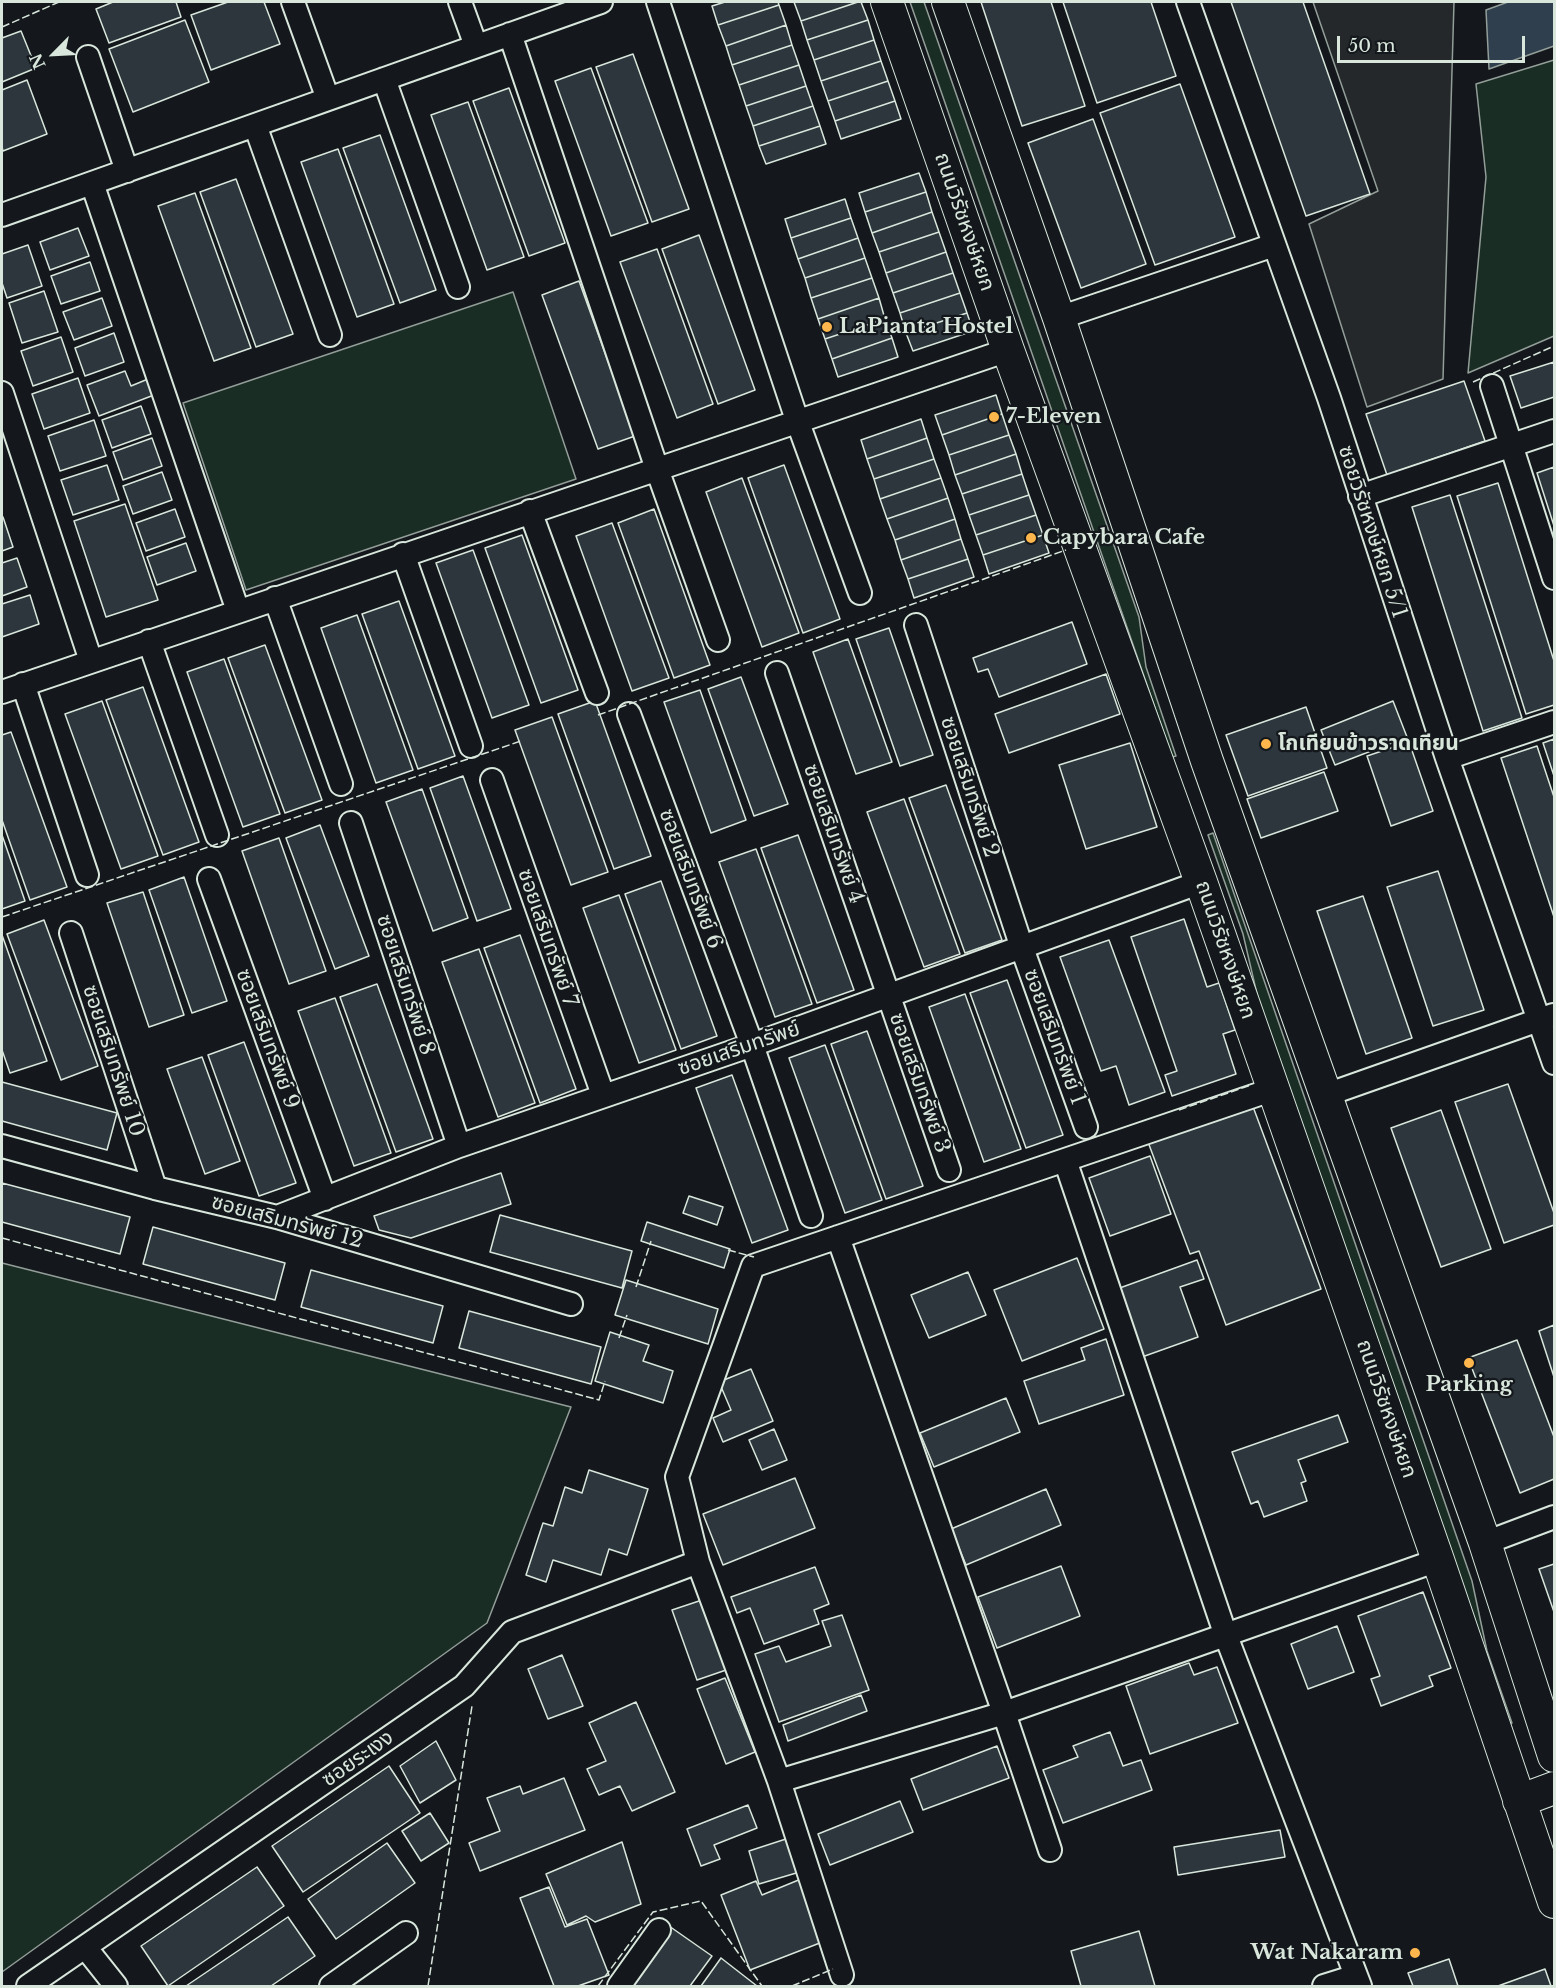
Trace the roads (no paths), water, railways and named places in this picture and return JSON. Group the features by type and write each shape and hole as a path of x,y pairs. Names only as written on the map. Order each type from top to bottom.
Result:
{"main road":[{"name":"ถนนวิรัชหงษ์หยก","path":"887,2 1008,350 1274,1089 1554,1902"},
{"path":"948,2 1059,318 1207,761 1485,1543 1554,1756"},
{"path":"1163,777 1207,761"},
{"path":"1519,1801 1554,1788"}],"street":[{"path":"292,2 328,99"},
{"path":"460,2 476,46"},
{"path":"2,215 601,2"},
{"path":"658,2 797,420 860,593"},
{"name":"ซอยวิรัชหงษ์หยก 5/1","path":"1188,2 1329,398 1447,758 1547,1017 1554,1063"},
{"path":"510,34 657,469 718,640"},
{"path":"88,57 127,171"},
{"path":"384,79 458,287"},
{"path":"255,124 330,335"},
{"path":"92,183 237,611"},
{"path":"1059,318 1274,245"},
{"path":"2,692 1008,350"},
{"path":"1492,386 1554,578"},
{"path":"2,393 91,661"},
{"path":"1360,496 1554,431"},
{"path":"530,511 597,693"},
{"path":"403,554 471,746"},
{"path":"275,598 341,784"},
{"name":"ซอยเสริมทรัพย์ 2","path":"915,625 1022,948"},
{"path":"149,641 217,835"},
{"name":"ซอยเสริมทรัพย์ 4","path":"777,672 889,996"},
{"path":"23,684 87,875"},
{"name":"ซอยเสริมทรัพย์ 6","path":"629,714 752,1045 812,1216"},
{"path":"1447,758 1554,722"},
{"name":"ซอยเสริมทรัพย์ 7","path":"492,780 603,1095"},
{"name":"ซอยเสริมทรัพย์ 8","path":"351,823 459,1146"},
{"name":"ซอยเสริมทรัพย์ 9","path":"209,879 325,1199"},
{"name":"ซอยเสริมทรัพย์","path":"277,1217 459,1146 752,1045 1201,882"},
{"name":"ซอยเสริมทรัพย์ 10","path":"71,933 155,1188"},
{"name":"ซอยเสริมทรัพย์ 1","path":"1022,948 1086,1127"},
{"name":"ซอยเสริมทรัพย์ 3","path":"889,996 949,1170"},
{"path":"1326,1095 1547,1017"},
{"path":"842,1976 779,1781 698,1562 677,1477 753,1266 1274,1089"},
{"name":"ซอยเสริมทรัพย์ 12","path":"2,1146 155,1188 277,1217 571,1304"},
{"path":"1065,1160 1226,1636 1358,1981 1324,1986"},
{"path":"838,1237 1050,1850"},
{"path":"1485,1543 1554,1517"},
{"path":"779,1781 1004,1713 1438,1560"},
{"name":"ซอยระเงง","path":"28,1986 464,1686 512,1632 698,1562"},
{"path":"619,1986 659,1930"},
{"path":"331,1986 406,1933"},
{"path":"85,1947 116,1986"}],"water":[{"path":"1508,2 1554,2 1554,46 1489,69 1486,10"}],"place":[{"name":"LaPianta Hostel","path":"827,327"},
{"name":"7-Eleven","path":"994,417"},
{"name":"Capybara Cafe","path":"1031,538"},
{"name":"โกเทียนข้าวราดเทียน","path":"1266,744"},
{"name":"Parking","path":"1469,1363"},
{"name":"Wat Nakaram","path":"1415,1953"}]}
